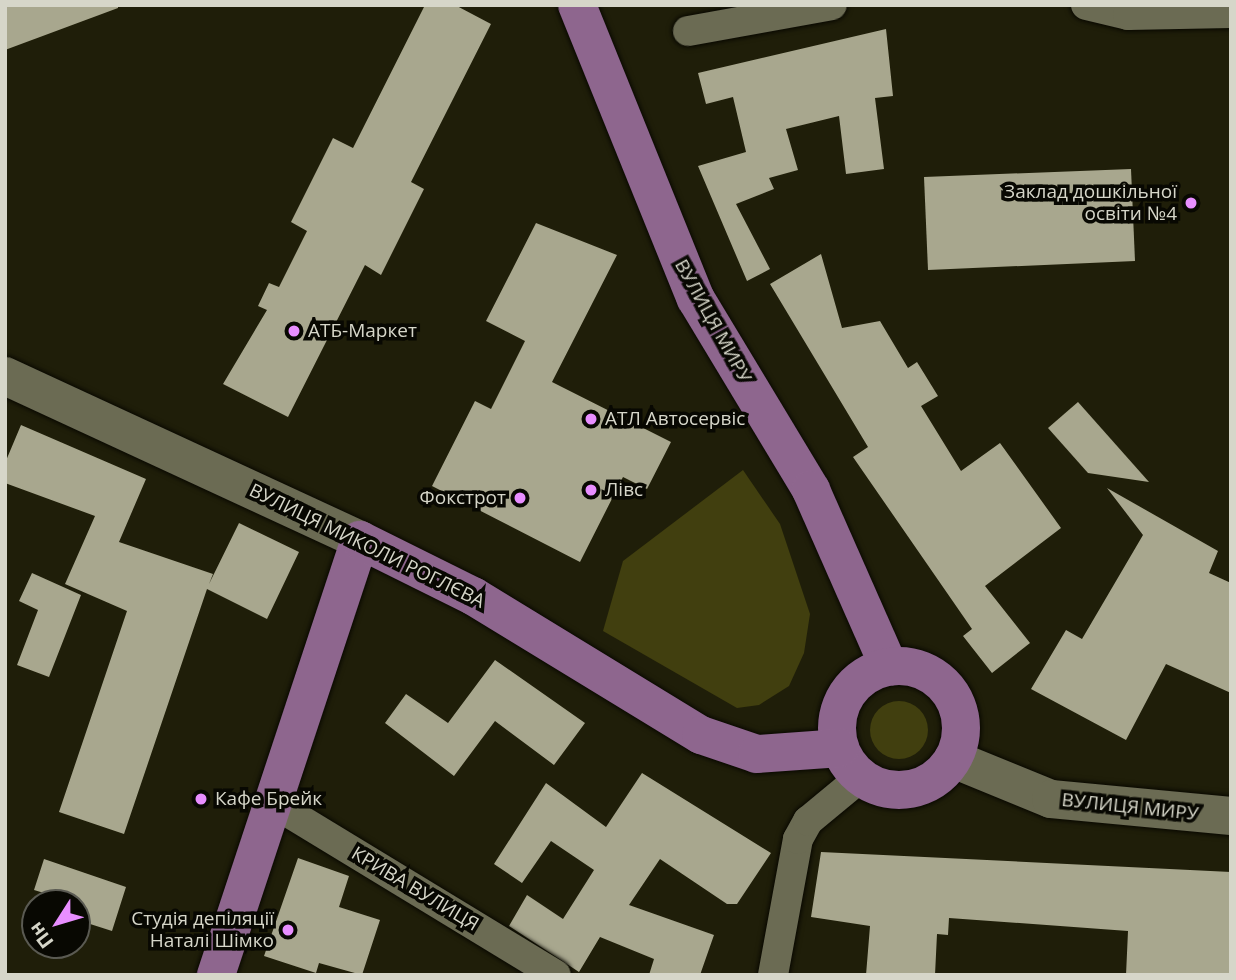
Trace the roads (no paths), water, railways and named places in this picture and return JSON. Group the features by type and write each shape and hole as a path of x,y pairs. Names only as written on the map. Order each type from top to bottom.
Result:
{"main road":[{"name":"ВУЛИЦЯ МИРУ","path":"577,5 590,43 696,299 811,490 889,667"},
{"path":"216,975 360,540"},
{"name":"ВУЛИЦЯ МИКОЛИ РОГЛЄВА","path":"360,540 473,596 701,735 757,754 850,763"},
{"path":"889,667 918,668 950,692 960,732 953,759 932,782 915,789 896,791 850,763 836,729 849,692 889,667"}],"street":[{"path":"688,31 832,5"},
{"path":"1086,5 1128,15 1231,13"},
{"name":"ВУЛИЦЯ МИКОЛИ РОГЛЄВА","path":"5,376 360,540"},
{"name":"ВУЛИЦЯ МИРУ","path":"953,759 1051,799 1231,816"},
{"path":"773,975 798,839 850,763"},
{"name":"КРИВА ВУЛИЦЯ","path":"273,803 556,975"}],"place":[{"name":"Заклад дошкільної освіти №4","path":"1191,203"},
{"name":"АТБ-Маркет","path":"294,331"},
{"name":"АТЛ Автосервіс","path":"591,419"},
{"name":"Лівс","path":"591,490"},
{"name":"Фокстрот","path":"520,498"},
{"name":"Кафе Брейк","path":"201,799"},
{"name":"Студія депіляції Наталі Шімко","path":"288,930"}]}
